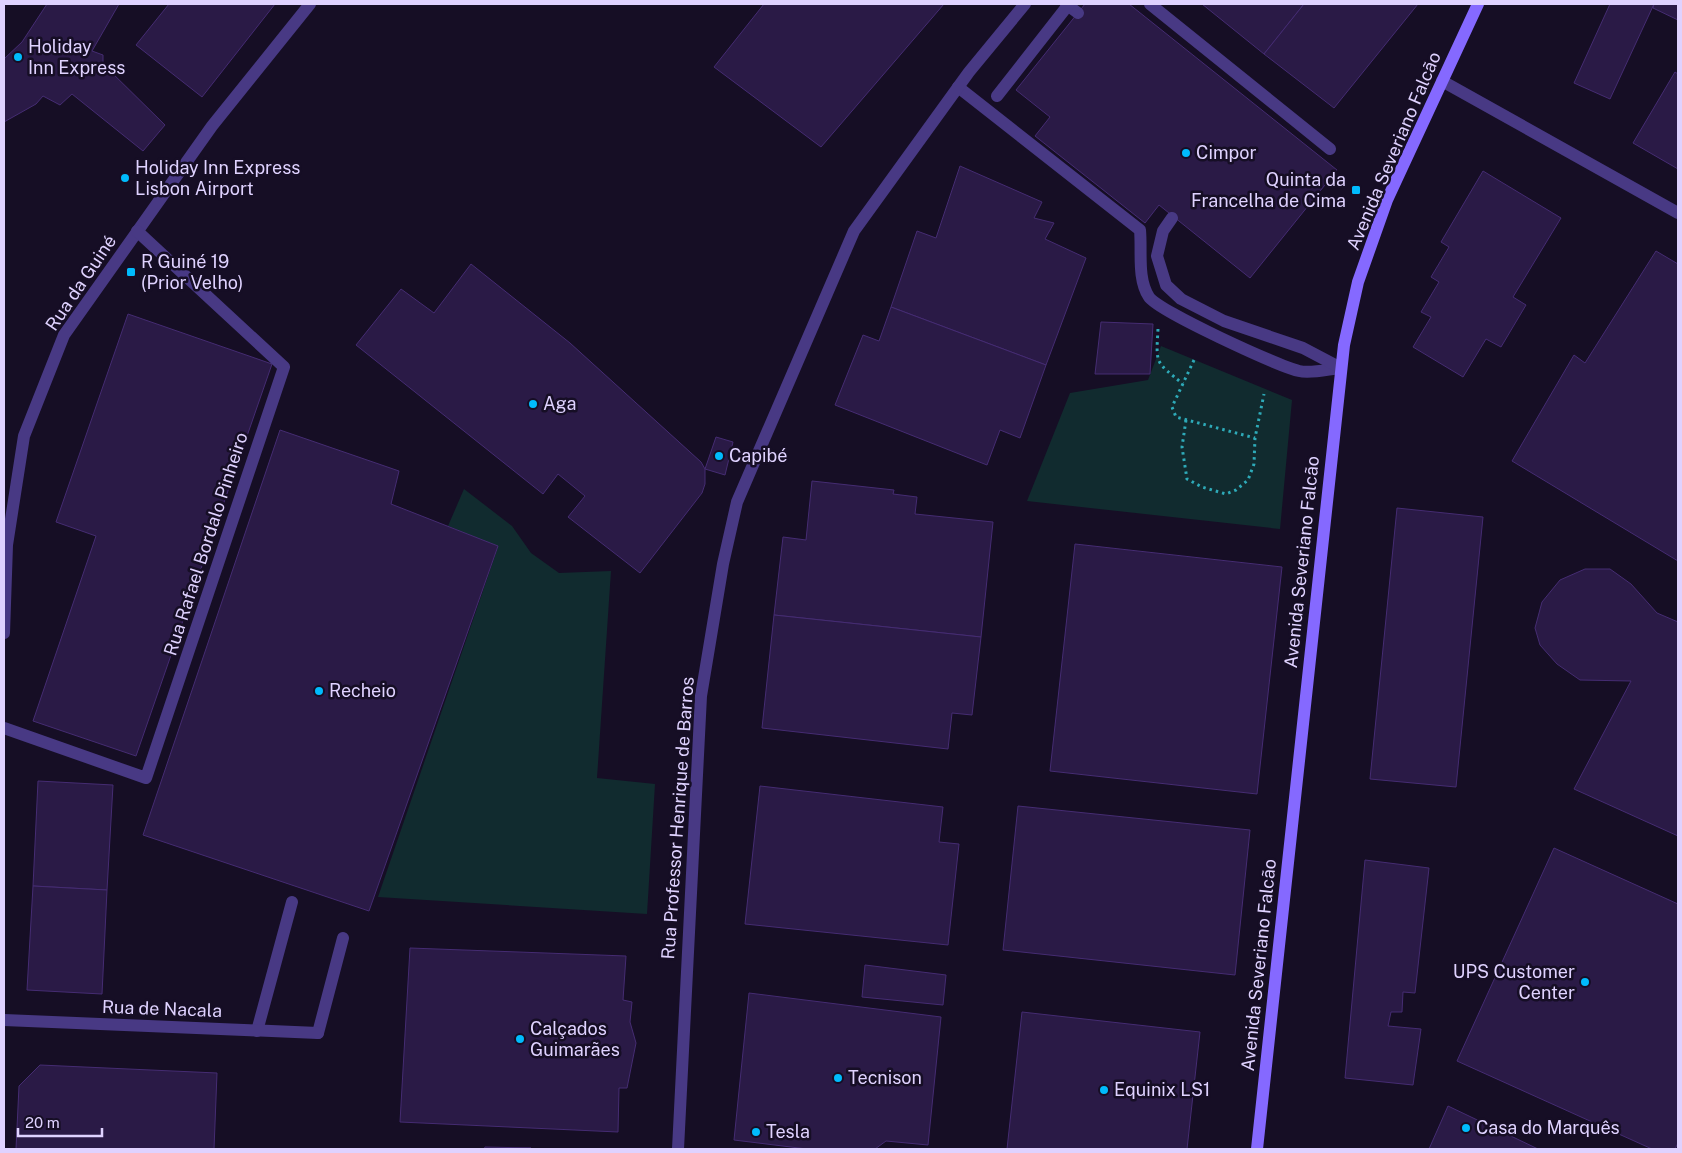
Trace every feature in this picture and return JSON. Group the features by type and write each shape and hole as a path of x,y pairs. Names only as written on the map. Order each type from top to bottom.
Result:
{"street":[{"name":"Rua da Guiné","path":"4,633 7,545 24,436 64,335 212,126 310,4"},
{"name":"Rua Professor Henrique de Barros","path":"678,1149 700,696 723,564 737,502 854,231 958,87 1025,4"},
{"path":"1150,4 1330,150"},
{"name":"Avenida Severiano Falcão","path":"1257,1149 1341,368 1350,316 1369,248 1406,157 1478,4"},
{"path":"998,96 1070,6"},
{"path":"1442,81 1678,213"},
{"path":"958,87 1140,230 1142,253 1141,282 1150,298 1184,320 1300,372 1341,368"},
{"path":"1172,218 1163,230 1158,256 1166,285 1181,299 1224,321 1303,348 1341,368"},
{"name":"Rua Rafael Bordalo Pinheiro","path":"4,728 146,778 284,367 138,231"},
{"path":"257,1031 292,902"},
{"name":"Rua de Nacala","path":"4,1020 318,1033 343,938"}],"path":[{"path":"1158,328 1156,358 1163,368 1183,384"},
{"path":"1194,360 1172,407 1176,417 1255,438"},
{"path":"1186,420 1182,447 1187,480 1202,487 1226,494 1236,490 1248,480 1254,464 1255,438 1264,394"}],"green space":[{"path":"1161,346 1292,400 1280,529 1027,501 1070,393 1148,380"},
{"path":"464,489 512,526 531,553 559,573 611,571 597,778 655,784 647,914 378,897 498,547 448,526"}],"building":[{"path":"47,4 119,4 92,51 103,55 103,64 165,125 143,151 72,94 60,105 43,96 36,104 4,122 4,59 22,42"},
{"path":"169,4 275,4 202,97 136,45"},
{"path":"764,4 944,4 821,147 714,67"},
{"name":"Cimpor","path":"1085,4 1129,4 1337,170 1250,278 1159,205 1145,223 1035,136 1050,117 1016,90"},
{"path":"1202,4 1304,4 1264,54"},
{"path":"1304,4 1418,4 1334,108 1264,54"},
{"path":"1610,4 1654,4 1610,99 1574,83"},
{"path":"1654,4 1678,4 1678,20 1653,8"},
{"path":"1675,72 1678,74 1678,169 1633,143"},
{"path":"960,166 1042,202 1034,218 1054,223 1045,239 1086,258 1046,365 891,307 917,231 936,238"},
{"path":"1483,171 1561,218 1513,297 1526,305 1501,347 1486,339 1463,377 1413,347 1431,317 1421,312 1439,282 1431,277 1449,247 1441,242"},
{"path":"1656,251 1678,264 1678,561 1512,461 1574,355 1585,363"},
{"name":"Aga","path":"471,264 570,343 701,462 705,469 705,484 702,493 640,573 568,517 585,496 558,474 543,494 356,345 401,289 434,313"},
{"path":"891,307 1046,365 1020,438 1000,430 987,465 835,405 863,335 879,341"},
{"path":"128,314 272,364 136,756 33,721 96,536 56,522"},
{"path":"1101,322 1153,324 1150,374 1095,374"},
{"name":"Recheio","path":"280,430 399,471 391,504 498,546 369,911 143,835"},
{"name":"Capibé","path":"716,437 733,442 725,475 705,469"},
{"path":"812,481 894,490 893,494 917,497 915,514 993,522 981,637 774,615 783,537 806,540"},
{"path":"1397,508 1483,517 1456,787 1370,779"},
{"path":"1075,544 1282,567 1257,794 1050,771"},
{"path":"1585,569 1610,569 1631,584 1657,613 1678,622 1678,836 1574,789 1631,681 1580,680 1557,664 1540,645 1535,628 1542,602 1560,580"},
{"path":"774,615 981,637 972,715 952,713 948,749 762,728"},
{"path":"38,781 113,785 107,890 33,886"},
{"path":"760,786 943,807 939,842 959,844 948,945 745,924"},
{"path":"1018,806 1250,830 1235,975 1003,950"},
{"name":"UPS Customer Center","path":"1554,848 1678,904 1678,1143 1675,1149 1652,1149 1457,1061"},
{"path":"1365,860 1429,868 1415,993 1403,992 1402,1012 1391,1012 1388,1026 1421,1029 1413,1085 1345,1078"},
{"path":"33,886 107,890 102,994 27,990"},
{"name":"Calçados Guimarães","path":"410,948 626,956 623,1000 632,1002 630,1022 636,1043 627,1088 619,1088 618,1132 400,1122"},
{"path":"865,965 946,975 943,1005 862,997"},
{"name":"Tecnison","path":"749,993 941,1017 928,1145 886,1141 875,1149 807,1149 734,1140"},
{"name":"Equinix LS1","path":"1022,1012 1200,1032 1187,1149 1007,1149"},
{"path":"40,1065 217,1073 214,1149 16,1149 19,1086"},
{"name":"Casa do Marquês","path":"1448,1106 1538,1149 1429,1149"},
{"path":"485,1147 531,1148 484,1149"}],"place":[{"name":"Holiday Inn Express","path":"18,57"},
{"name":"Cimpor","path":"1186,153"},
{"name":"Holiday Inn Express Lisbon Airport","path":"125,178"},
{"name":"Quinta da Francelha de Cima","path":"1356,190"},
{"name":"R Guiné 19 (Prior Velho)","path":"131,272"},
{"name":"Aga","path":"533,404"},
{"name":"Capibé","path":"719,456"},
{"name":"Recheio","path":"319,691"},
{"name":"UPS Customer Center","path":"1585,982"},
{"name":"Calçados Guimarães","path":"520,1039"},
{"name":"Tecnison","path":"838,1078"},
{"name":"Equinix LS1","path":"1104,1090"},
{"name":"Casa do Marquês","path":"1466,1128"},
{"name":"Tesla","path":"756,1132"}]}
